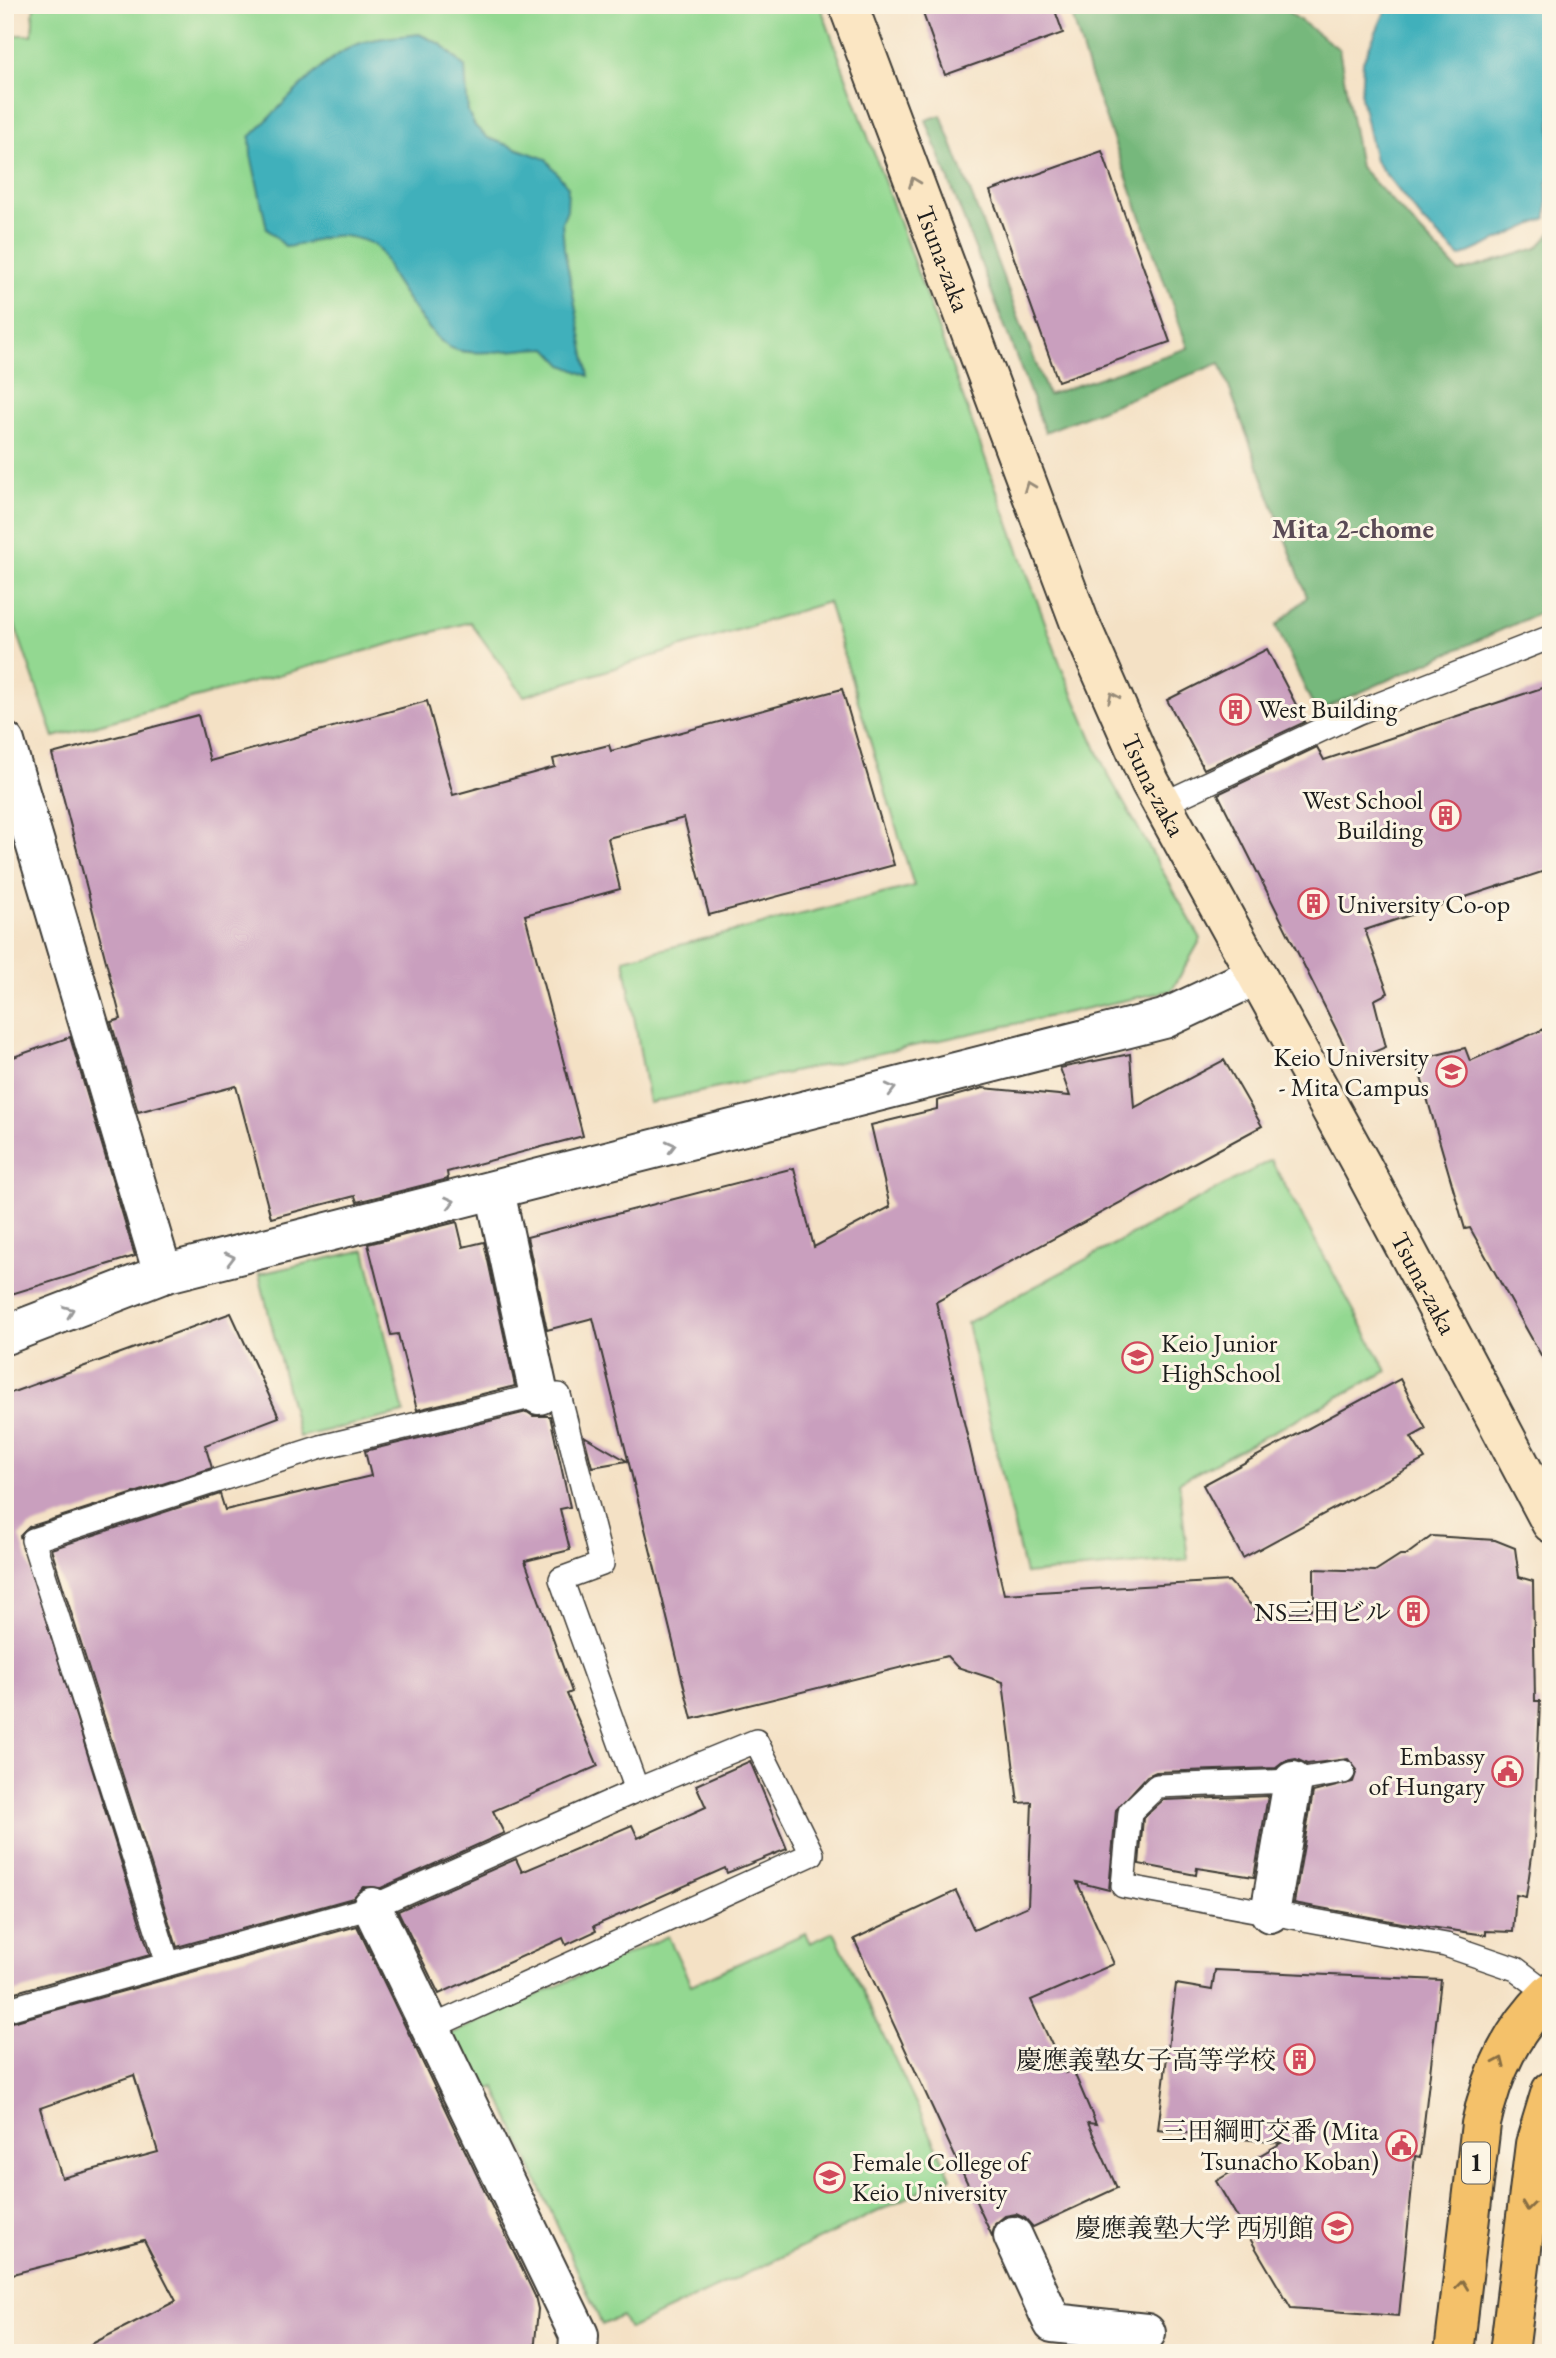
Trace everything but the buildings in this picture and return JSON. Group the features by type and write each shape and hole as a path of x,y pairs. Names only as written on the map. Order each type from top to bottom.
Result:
{"highway":[{"name":"1","path":"1454,2353 1481,2124 1488,2091 1501,2056 1521,2025 1550,1993"},
{"path":"1509,2353 1535,2144 1551,2091"}],"street":[{"name":"Tsuna-zaka","path":"848,5 1079,621 1157,793 1551,1523"},
{"path":"5,742 163,1274"},
{"path":"5,1335 163,1274 1164,1019 1257,975"},
{"path":"495,1191 539,1395"},
{"path":"1270,1913 1293,1781"},
{"path":"372,1907 579,2335 578,2353"},
{"path":"1013,2236 1053,2323 1146,2333"}],"lane":[{"path":"1157,793 1551,637"},
{"path":"168,1964 33,1539 321,1447 539,1395 559,1395 602,1564 561,1578 637,1790"},
{"path":"5,2010 372,1907 637,1790 756,1741 812,1854 430,2028"},
{"path":"1343,1772 1293,1781 1157,1786 1130,1812 1123,1885 1446,1945 1517,1969 1550,1993"}],"green space":[{"path":"34,5 820,5 1062,669 1107,773 1201,939 1172,990 649,1103 624,959 914,886 828,602 524,696 470,622 54,737 5,597 5,35 32,35"},
{"path":"1069,5 1279,5 1339,49 1360,167 1459,272 1537,248 1551,233 1551,608 1316,712 1276,626 1307,597 1220,363 1045,432 926,120 941,115 1048,395 1188,348 1090,75"},
{"path":"1271,1160 1387,1371 1179,1482 1188,1560 1025,1574 967,1323"},
{"path":"365,1250 404,1413 299,1437 259,1274"},
{"path":"834,1932 951,2177 629,2329 622,2316 602,2325 495,2087 475,2096 448,2035 668,1936 691,1985 805,1933 810,1943"}],"water":[{"path":"1388,5 1551,5 1551,175 1547,184 1547,218 1460,257 1424,222 1375,161 1361,97 1363,61"},
{"path":"419,34 441,44 465,67 468,112 475,126 488,138 546,159 568,187 567,210 562,222 564,248 589,376 563,365 547,348 471,352 451,348 436,336 419,316 375,246 357,238 336,236 286,247 267,229 251,155 250,137 314,74 342,52 370,40"}],"place":[{"name":"West Building","path":"1235,709"},
{"name":"West School Building","path":"1446,815"},
{"name":"University Co-op","path":"1314,904"},
{"name":"Keio University - Mita Campus","path":"1452,1072"},
{"name":"Keio Junior HighSchool","path":"1138,1358"},
{"name":"NS三田ビル","path":"1414,1612"},
{"name":"Embassy of Hungary","path":"1508,1771"},
{"name":"慶應義塾女子高等学校","path":"1299,2060"},
{"name":"三田綱町交番 (Mita Tsunacho Koban)","path":"1402,2146"},
{"name":"Female College of Keio University","path":"829,2177"},
{"name":"慶應義塾大学 西別館","path":"1337,2228"}],"district":[{"name":"Mita 2-chome","path":"1353,528"}]}
